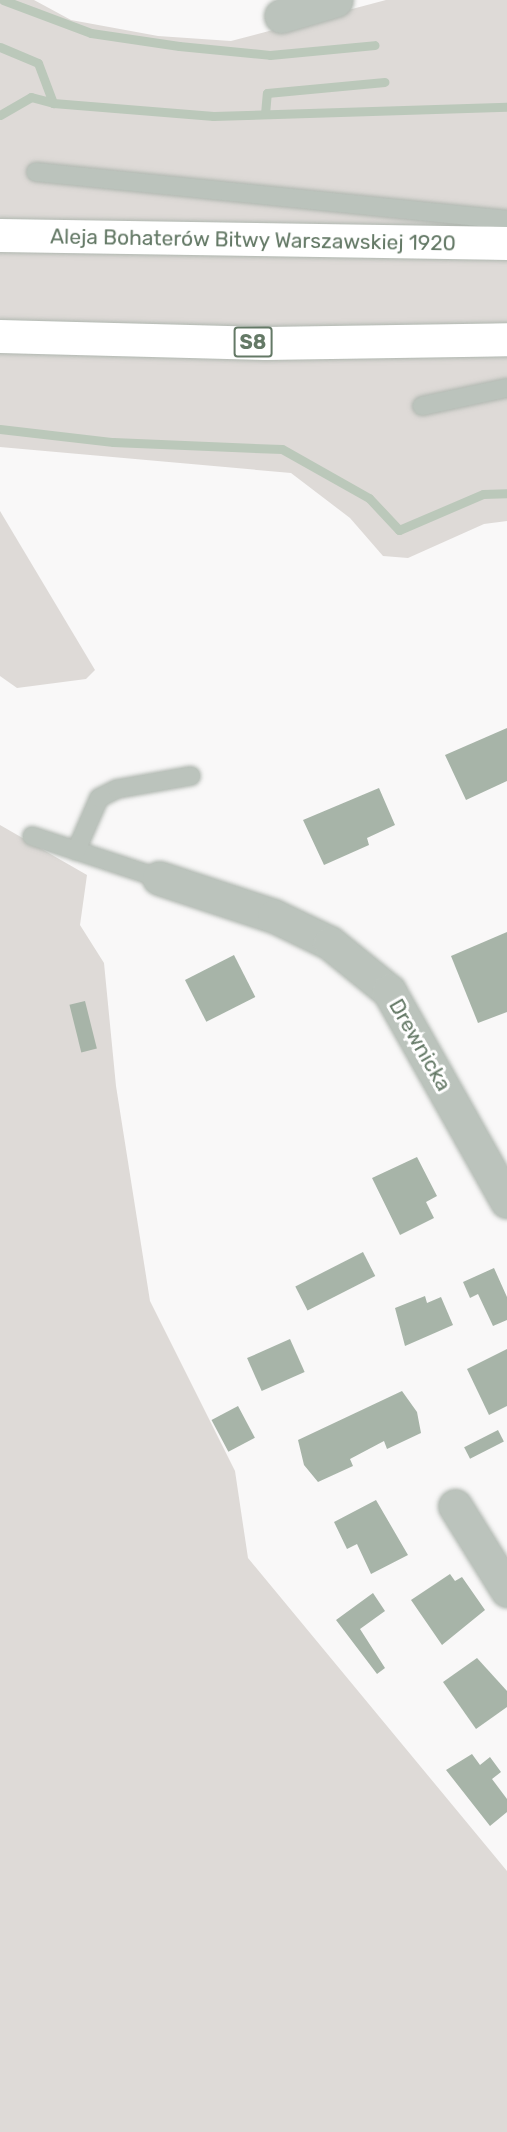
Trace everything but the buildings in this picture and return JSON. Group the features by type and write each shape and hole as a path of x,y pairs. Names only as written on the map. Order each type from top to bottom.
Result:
{"highway":[{"name":"Aleja Bohaterów Bitwy Warszawskiej 1920","path":"0,235 507,243"},
{"name":"S8","path":"0,336 265,343 507,339"}],"street":[{"path":"275,8 336,0"},
{"name":"Drewnicka","path":"159,878 274,916 330,943 388,991 507,1202"},
{"path":"455,1506 502,1572"}],"lane":[{"path":"36,172 507,220"},
{"path":"422,406 507,388"},
{"path":"76,851 99,798 117,789 190,776"},
{"path":"32,836 159,878"}],"shaded area":[{"path":"0,0 34,0 71,20 158,36 231,41 386,0 507,0 507,521 484,524 408,558 383,556 350,518 291,473 0,447"},
{"path":"0,511 95,670 86,679 17,688 0,676"},
{"path":"0,825 87,875 80,925 104,963 116,1086 150,1301 235,1471 248,1558 507,1871 507,2132 0,2132"}],"waterway":[{"path":"3,0 91,33 179,46 270,55 375,45"},
{"path":"0,47 38,63 53,103 213,116 507,107"},
{"path":"265,114 267,93 384,82"},
{"path":"0,115 31,97 53,103"},
{"path":"0,429 113,442 282,449 369,498 399,530 483,494 507,493"}]}
